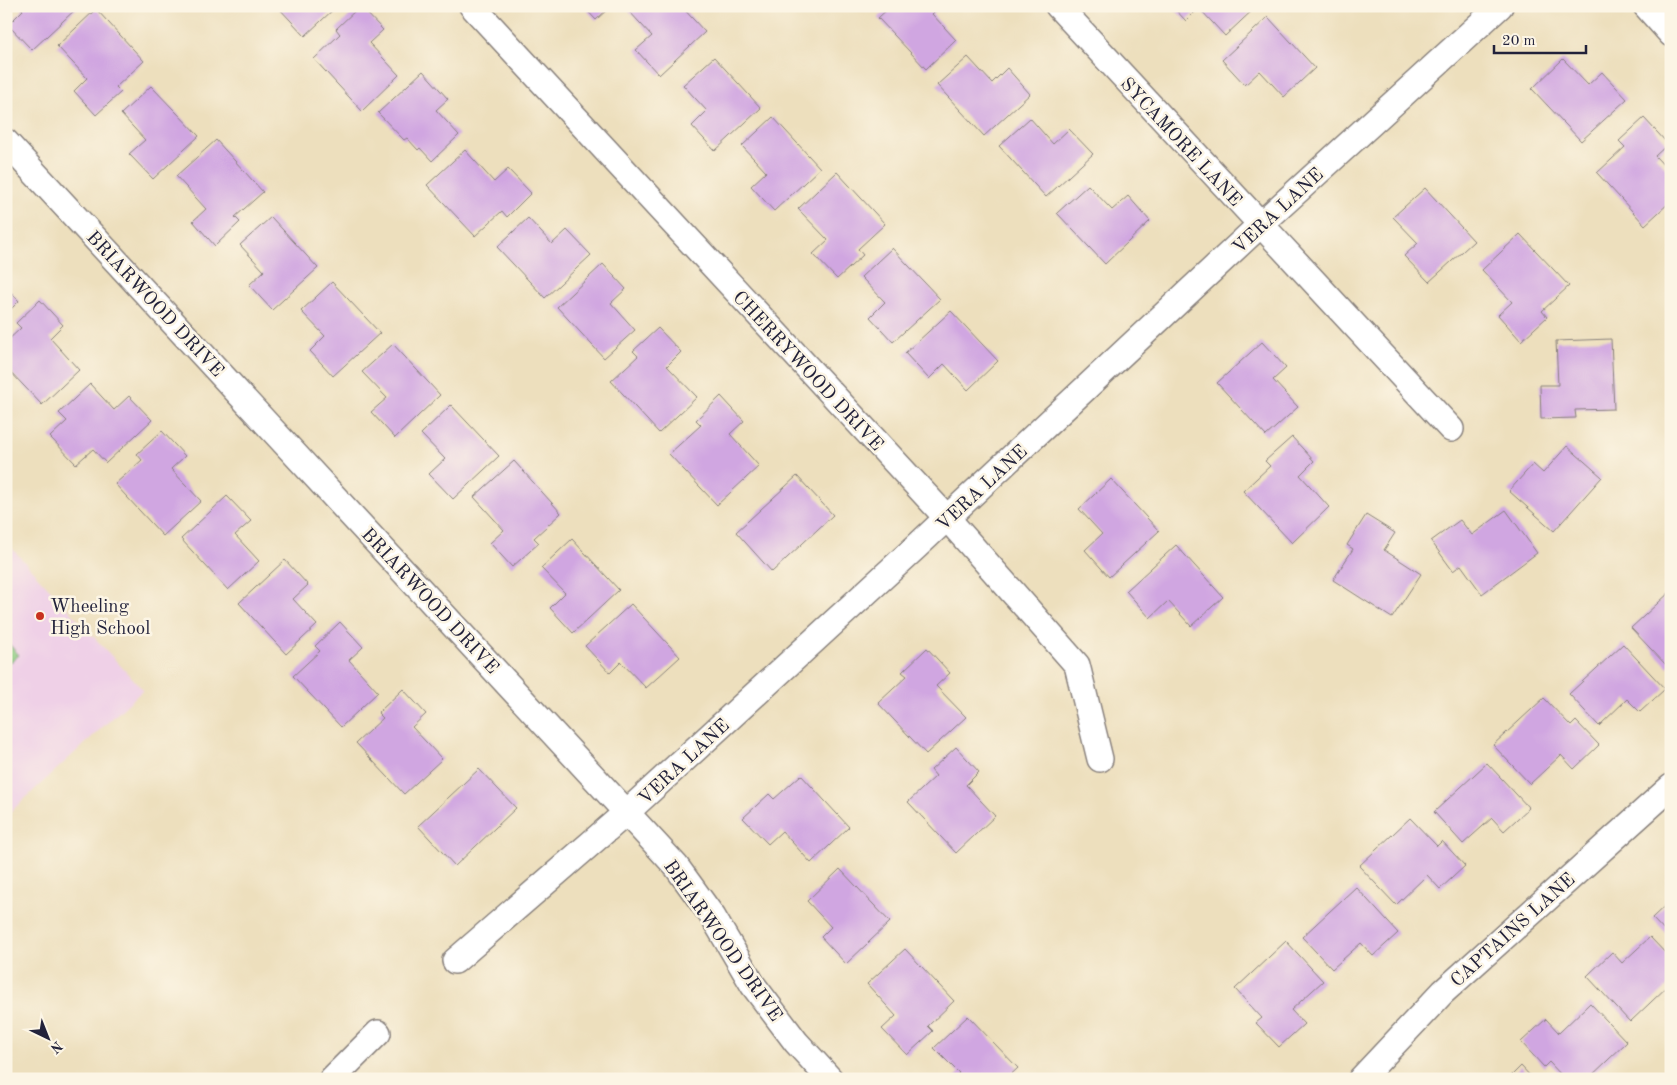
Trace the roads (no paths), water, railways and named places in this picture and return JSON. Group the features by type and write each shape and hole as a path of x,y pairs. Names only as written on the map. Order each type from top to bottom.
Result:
{"street":[{"name":"CHERRYWOOD DRIVE","path":"472,6 947,518 1077,665 1100,759"},
{"name":"SYCAMORE LANE","path":"1058,6 1451,429"},
{"name":"VERA LANE","path":"455,961 627,812 947,518 1260,225 1500,6"},
{"path":"1646,6 1671,34"},
{"name":"BRIARWOOD DRIVE","path":"6,142 676,866 712,917 753,985 796,1042 830,1079"},
{"name":"CAPTAINS LANE","path":"1361,1079 1443,992 1671,787"},
{"path":"332,1079 378,1032"}],"place":[{"name":"Wheeling High School","path":"40,616"}]}
